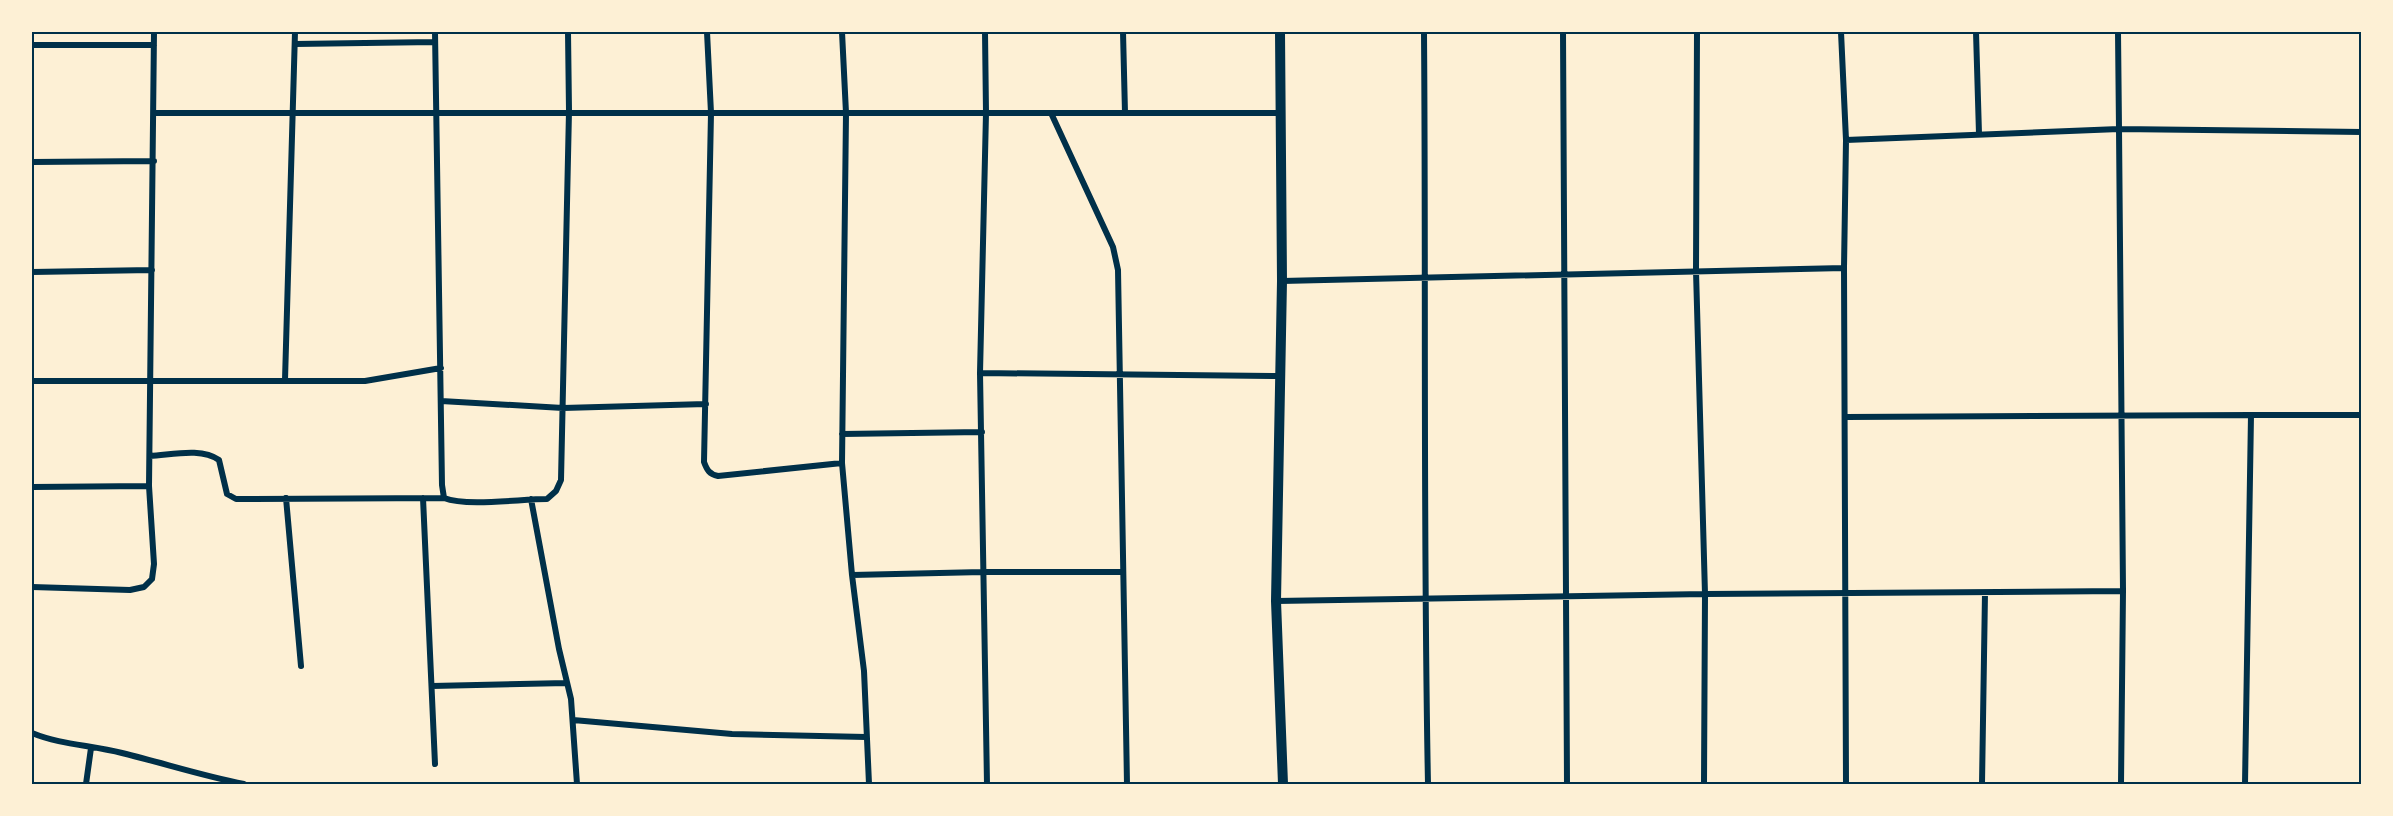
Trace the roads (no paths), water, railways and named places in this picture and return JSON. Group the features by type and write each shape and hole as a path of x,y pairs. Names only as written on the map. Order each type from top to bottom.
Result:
{"street":[{"path":"32,586 130,590 144,587 152,579 154,564 149,486 154,32"},
{"path":"285,380 295,32"},
{"path":"435,32 444,498"},
{"path":"150,456 199,453 212,455 219,460 227,494 236,499 444,498 452,501 466,501 547,499 556,491 561,480 563,408 569,111 568,32"},
{"path":"707,32 711,112 704,462 711,475 718,476 842,463"},
{"path":"842,32 846,113 842,463 852,575 864,671 869,784"},
{"path":"985,32 986,113 980,373 987,784"},
{"path":"1123,32 1125,113"},
{"path":"1280,32 1282,281 1276,602 1283,784"},
{"path":"1424,32 1425,600 1428,784"},
{"path":"1563,32 1567,784"},
{"path":"1697,32 1696,271 1705,594 1704,784"},
{"path":"1841,32 1846,140 1844,268 1846,784"},
{"path":"1976,32 1978,134"},
{"path":"2118,32 2123,591 2121,784"},
{"path":"295,44 435,42"},
{"path":"32,45 154,45"},
{"path":"154,113 436,111 1280,113"},
{"path":"1051,113 1113,247 1118,270 1127,784"},
{"path":"1846,140 2119,129 2361,132"},
{"path":"32,162 154,161"},
{"path":"1282,281 1844,268"},
{"path":"32,272 152,270"},
{"path":"32,381 365,381 441,368"},
{"path":"980,373 1280,376"},
{"path":"441,401 563,408 706,404"},
{"path":"2245,784 2251,415"},
{"path":"1846,417 2361,415"},
{"path":"842,434 981,432"},
{"path":"32,487 149,486"},
{"path":"286,498 301,666"},
{"path":"423,498 435,764"},
{"path":"531,499 573,720 577,784"},
{"path":"852,575 1122,572"},
{"path":"1276,602 1705,594 2123,591"},
{"path":"1982,784 1985,593"},
{"path":"432,686 567,683"},
{"path":"573,720 732,734 866,737"},
{"path":"32,733 46,739 120,752 208,781 244,784"},
{"path":"86,784 91,748"}]}
